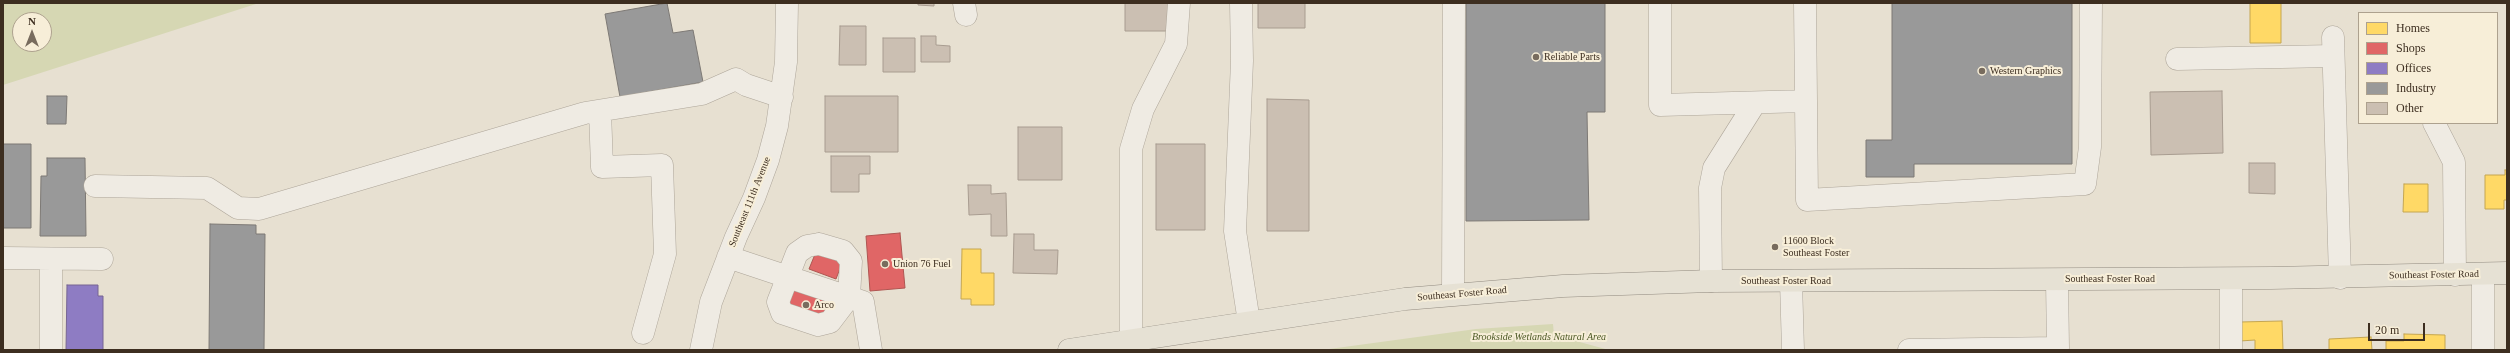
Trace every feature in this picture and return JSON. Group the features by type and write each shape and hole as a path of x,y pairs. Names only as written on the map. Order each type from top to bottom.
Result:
{"main road":[{"name":"Southeast Foster Road","path":"1069,350 1347,307 1453,294 1563,286 1711,281 2231,279 2507,274"}],"street":[{"name":"Southeast 111th Avenue","path":"701,350 711,302 768,160 782,97 786,62 787,3"},
{"path":"1131,340 1131,149 1143,109 1164,73 1176,44 1179,3"},
{"path":"1241,3 1242,61 1235,231 1249,322"},
{"path":"1453,294 1454,3"},
{"path":"1660,3 1660,105 1806,101"},
{"path":"1805,3 1807,200 2085,184 2090,147 2091,3"},
{"path":"2177,59 2333,47 2340,278"},
{"path":"95,186 207,188 238,208 259,209 585,113 702,94 736,79 746,85 782,97"},
{"path":"1711,281 1710,188 1713,175 1725,148 1754,103"},
{"path":"600,111 602,167 662,165 665,254 643,332"},
{"path":"2435,124 2454,162 2455,275"},
{"path":"818,244 842,251 851,261 849,297 830,322 818,325 782,313 778,302 786,276 797,252 807,246 818,244"},
{"path":"728,257 863,302 871,350"},
{"path":"3,258 102,259"},
{"path":"51,258 51,350"},
{"path":"2482,274 2483,350"},
{"path":"2231,279 2231,350"},
{"path":"1909,350 2058,349 2057,280"},
{"path":"1791,281 1792,350"}],"green space":[{"path":"3,3 259,3 3,85"},
{"name":"Brookside Wetlands Natural Area","path":"1553,324 1554,335 1609,350 1322,350 1476,329"}],"building: Homes":[{"path":"2250,3 2281,3 2281,43 2250,43"},
{"path":"2505,170 2507,170 2507,200 2504,200 2504,209 2485,209 2485,175 2505,175"},
{"path":"2404,184 2428,184 2428,212 2403,212"},
{"path":"962,249 981,249 981,273 994,273 994,305 971,305 971,299 961,299"},
{"path":"2282,321 2283,350 2255,350 2255,340 2240,341 2240,322"},
{"path":"2404,334 2445,335 2445,350 2386,350 2386,341 2404,341"},
{"path":"2371,337 2372,350 2329,350 2329,339"}],"building: Shops":[{"path":"900,233 905,288 870,291 866,236"},
{"name":"Arco","path":"818,247 844,258 836,279 809,269"},
{"name":"Arco","path":"792,288 829,302 821,322 784,308"}],"building: Offices":[{"path":"67,285 98,285 98,296 103,296 103,350 66,350"}],"building: Industry":[{"path":"667,3 673,33 693,30 703,82 620,97 605,14"},
{"name":"Reliable Parts","path":"1466,3 1605,3 1605,112 1587,112 1589,220 1466,221"},
{"name":"Western Graphics","path":"1892,3 2072,3 2072,164 1914,164 1914,177 1866,177 1866,140 1892,140"},
{"path":"47,96 67,96 66,124 47,124"},
{"path":"3,144 31,144 31,228 3,228"},
{"path":"47,158 85,158 86,236 40,236 41,176 47,176"},
{"path":"210,224 256,225 256,234 265,234 264,350 209,350"}],"building: Other":[{"path":"918,3 934,3 934,6 918,5"},
{"path":"1125,3 1170,3 1170,31 1125,31"},
{"path":"1258,3 1305,3 1305,28 1258,28"},
{"path":"840,26 866,26 866,65 839,65"},
{"path":"921,36 936,36 936,45 950,46 950,62 921,62"},
{"path":"883,38 915,38 915,72 883,72"},
{"path":"2222,91 2223,153 2151,155 2150,92"},
{"path":"825,96 898,96 898,152 825,152"},
{"path":"1267,99 1309,100 1309,231 1267,231"},
{"path":"1018,127 1062,127 1062,180 1018,180"},
{"path":"1156,144 1205,144 1205,230 1156,230"},
{"path":"831,156 870,156 870,174 859,174 859,192 831,192"},
{"path":"2249,163 2275,163 2275,194 2249,193"},
{"path":"968,185 991,185 991,194 1006,193 1007,236 991,236 991,214 969,215"},
{"path":"1014,234 1034,234 1034,250 1058,250 1057,274 1013,273"}],"place":[{"name":"Reliable Parts","path":"1536,57"},
{"name":"Western Graphics","path":"1982,71"},
{"name":"11600 Block Southeast Foster","path":"1775,247"},
{"name":"Union 76 Fuel","path":"885,264"},
{"name":"Arco","path":"806,305"}]}
